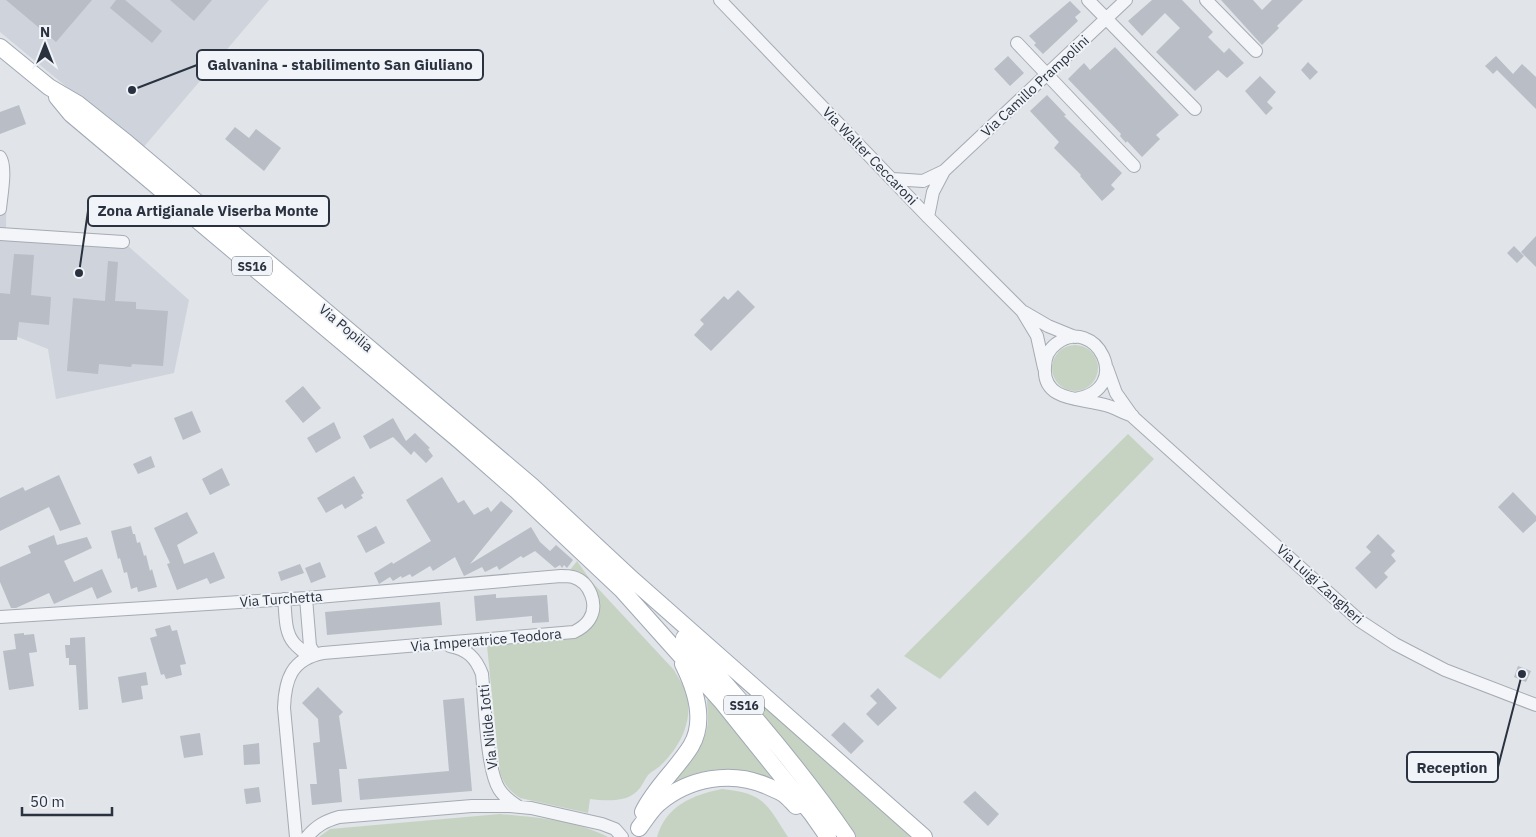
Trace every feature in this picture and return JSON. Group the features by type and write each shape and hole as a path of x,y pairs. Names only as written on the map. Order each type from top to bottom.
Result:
{"main road":[{"name":"Via Popilia","path":"0,47 49,87 78,104 127,143 532,486 627,585"},
{"name":"SS16","path":"627,585 674,646 729,710 812,814 828,837"},
{"name":"SS16","path":"627,585 735,694 829,810 848,837"},
{"path":"627,585 924,837"},
{"path":"638,832 642,813 649,799 691,746 696,735 699,717 696,700 688,674 674,646"},
{"path":"638,832 657,804 678,790 697,781 717,778 738,778 761,784 784,794 799,809 821,837"}],"street":[{"name":"Via Walter Ceccaroni","path":"720,0 928,217 1022,311 1037,336 1046,378 1050,386 1066,398 1075,399"},
{"path":"1088,0 1195,109"},
{"name":"Via Camillo Prampolini","path":"928,217 933,192 944,171 1126,0"},
{"path":"1206,0 1256,51"},
{"path":"1018,42 1134,166"},
{"path":"0,157 4,170 0,209"},
{"name":"Via Camillo Prampolini","path":"893,179 923,180 944,171"},
{"path":"0,234 123,242"},
{"name":"Via Walter Ceccaroni","path":"1022,311 1048,326 1075,337 1085,338 1094,343 1101,350 1107,368"},
{"path":"1044,368 1050,350 1057,343 1066,338 1075,337"},
{"path":"1075,399 1085,398 1094,393 1101,386 1107,368"},
{"name":"Via Luigi Zangheri","path":"1107,368 1116,393 1133,417 1360,621 1394,644 1445,670 1536,705"},
{"name":"Via Luigi Zangheri","path":"1075,399 1105,405 1133,417"},
{"name":"Via Turchetta","path":"0,617 306,598 561,576"},
{"name":"Via Imperatrice Teodora","path":"311,656 574,632 583,627 590,619 593,611 593,599 590,590 583,582 573,577 561,576"},
{"path":"306,598 311,656"},
{"path":"284,599 288,634 294,644 311,656"},
{"name":"Via Nilde Iotti","path":"440,644 459,647 477,661 482,674 491,769 499,789 508,800 519,807 602,824 615,829 622,837"},
{"path":"296,837 284,708 285,689 289,677 295,668 311,656"},
{"path":"306,837 325,821 339,817 472,806 519,807"}],"shaded area":[{"path":"0,0 269,0 142,149 0,32"},
{"path":"0,151 7,156 6,230 128,246 189,300 174,373 56,399 48,349 0,330"}],"green space":[{"path":"1075,345 1088,349 1094,355 1098,368 1094,381 1088,387 1075,391 1062,387 1056,381 1052,368 1056,355 1062,349"},
{"path":"1128,434 1154,459 940,679 904,656"},
{"path":"577,561 591,581 674,670 688,701 687,719 682,736 678,745 659,767 648,775 635,793 624,799 590,799 588,813 520,798 503,781 500,773 487,646 569,638 599,607 570,570"},
{"path":"753,696 915,837 854,837 751,698"},
{"path":"709,699 775,780 773,782 742,771 721,769 689,776 669,787 694,756 704,739 708,720 707,700"},
{"path":"722,789 747,794 763,802 775,816 788,837 657,837 667,817 682,804 700,795"},
{"path":"500,814 569,823 596,831 608,837 319,837 330,829"}],"building":[{"path":"6,0 92,0 56,42"},
{"path":"116,0 125,0 162,31 152,43 110,8"},
{"path":"170,0 212,0 194,21"},
{"path":"1152,0 1182,0 1213,32 1208,37 1224,53 1229,48 1244,63 1227,78 1218,70 1195,91 1156,52 1180,28 1165,13 1142,36 1128,21"},
{"path":"1221,0 1253,0 1262,10 1272,0 1303,0 1277,26 1279,28 1262,45"},
{"path":"1070,1 1081,12 1075,17 1078,21 1043,54 1034,45 1036,43 1029,36"},
{"path":"1115,47 1179,115 1156,135 1160,139 1142,157 1127,141 1126,143 1120,136 1121,134 1068,79 1084,63 1090,70"},
{"path":"1008,56 1024,73 1010,86 994,69"},
{"path":"1496,56 1513,74 1522,64 1536,77 1536,109 1497,70 1493,74 1485,66"},
{"path":"1308,62 1318,72 1310,80 1301,70"},
{"path":"1260,76 1276,92 1267,102 1273,108 1266,115 1245,91"},
{"path":"1047,95 1066,115 1064,116 1122,173 1111,185 1115,189 1102,201 1081,175 1054,148 1059,142 1030,111"},
{"path":"19,105 26,124 0,134 0,112"},
{"path":"235,127 249,138 256,129 281,148 264,171 225,139"},
{"path":"1536,236 1536,267 1521,252"},
{"path":"1514,246 1524,256 1517,263 1507,253"},
{"path":"14,254 34,255 31,295 51,297 49,325 19,322 17,340 0,340 0,293 10,294"},
{"path":"108,261 118,262 115,301 136,302 136,309 168,311 163,366 132,364 131,367 99,364 98,374 67,371 73,298 105,301"},
{"path":"738,290 755,307 711,351 694,335 704,324 700,320 724,296 728,300"},
{"path":"303,386 321,408 303,423 285,401"},
{"path":"192,411 201,432 183,440 174,418"},
{"path":"393,418 406,441 415,433 430,448 428,449 433,456 426,463 414,451 411,455 393,437 370,449 363,436"},
{"path":"334,422 341,438 316,453 307,438"},
{"path":"151,456 155,467 138,474 133,464"},
{"path":"222,468 230,485 210,495 202,479"},
{"path":"59,475 81,524 60,531 49,507 0,531 0,498 23,487 25,491"},
{"path":"354,476 364,493 361,495 363,498 345,509 342,504 326,513 317,498"},
{"path":"442,477 458,503 464,500 474,515 488,507 491,512 501,501 513,511 470,564 531,527 540,542 550,551 556,545 573,560 567,568 564,565 562,568 560,565 555,568 535,551 523,558 521,556 499,570 497,566 485,572 482,567 464,576 455,557 433,571 430,566 412,577 410,574 402,578 401,576 393,581 390,577 379,584 374,573 431,541 406,500"},
{"path":"1513,492 1536,516 1536,521 1523,533 1498,507"},
{"path":"187,512 198,533 177,545 184,564 214,552 225,578 210,584 207,578 177,590 167,564 170,563 154,528"},
{"path":"131,526 137,543 140,542 144,556 146,555 150,571 152,569 157,587 138,592 137,587 131,589 127,572 124,573 120,558 118,559 111,531"},
{"path":"376,526 385,543 366,553 357,536"},
{"path":"1378,534 1395,551 1391,555 1396,561 1384,573 1388,577 1376,589 1355,568 1371,552 1366,547"},
{"path":"54,535 57,545 87,537 92,548 64,561 74,582 102,569 112,592 97,599 92,587 54,604 49,593 16,608 11,608 0,582 0,567 31,553 28,546"},
{"path":"320,562 326,577 311,583 305,568"},
{"path":"300,564 304,573 281,581 278,572"},
{"path":"496,594 496,598 547,595 549,622 532,623 532,616 476,621 474,596"},
{"path":"440,602 442,625 327,635 325,612"},
{"path":"170,625 172,631 177,630 186,664 180,665 182,675 166,679 164,674 161,675 150,638 157,636 155,629"},
{"path":"24,633 24,635 34,634 37,652 29,653 34,686 9,690 3,651 16,649 14,634"},
{"path":"85,637 88,709 79,710 76,665 69,665 69,658 66,658 65,645 70,645 70,638"},
{"path":"1518,666 1531,671 1526,682 1514,677"},
{"path":"146,672 148,685 141,686 143,699 122,703 118,677"},
{"path":"318,687 343,712 339,716 347,769 339,769 342,802 312,805 310,784 317,784 313,743 320,742 318,719 302,703"},
{"path":"878,688 897,708 878,726 866,714 877,703 870,696"},
{"path":"464,698 472,791 360,800 358,779 449,771 443,700"},
{"path":"844,722 864,741 851,754 831,735"},
{"path":"200,733 203,755 184,758 180,736"},
{"path":"259,743 260,764 244,765 243,745"},
{"path":"259,787 261,802 246,804 244,789"},
{"path":"975,791 999,814 988,826 963,802"}],"place":[{"name":"Galvanina - stabilimento San Giuliano","path":"132,90"},
{"name":"Zona Artigianale Viserba Monte","path":"79,273"},
{"name":"Reception","path":"1522,674"}]}
